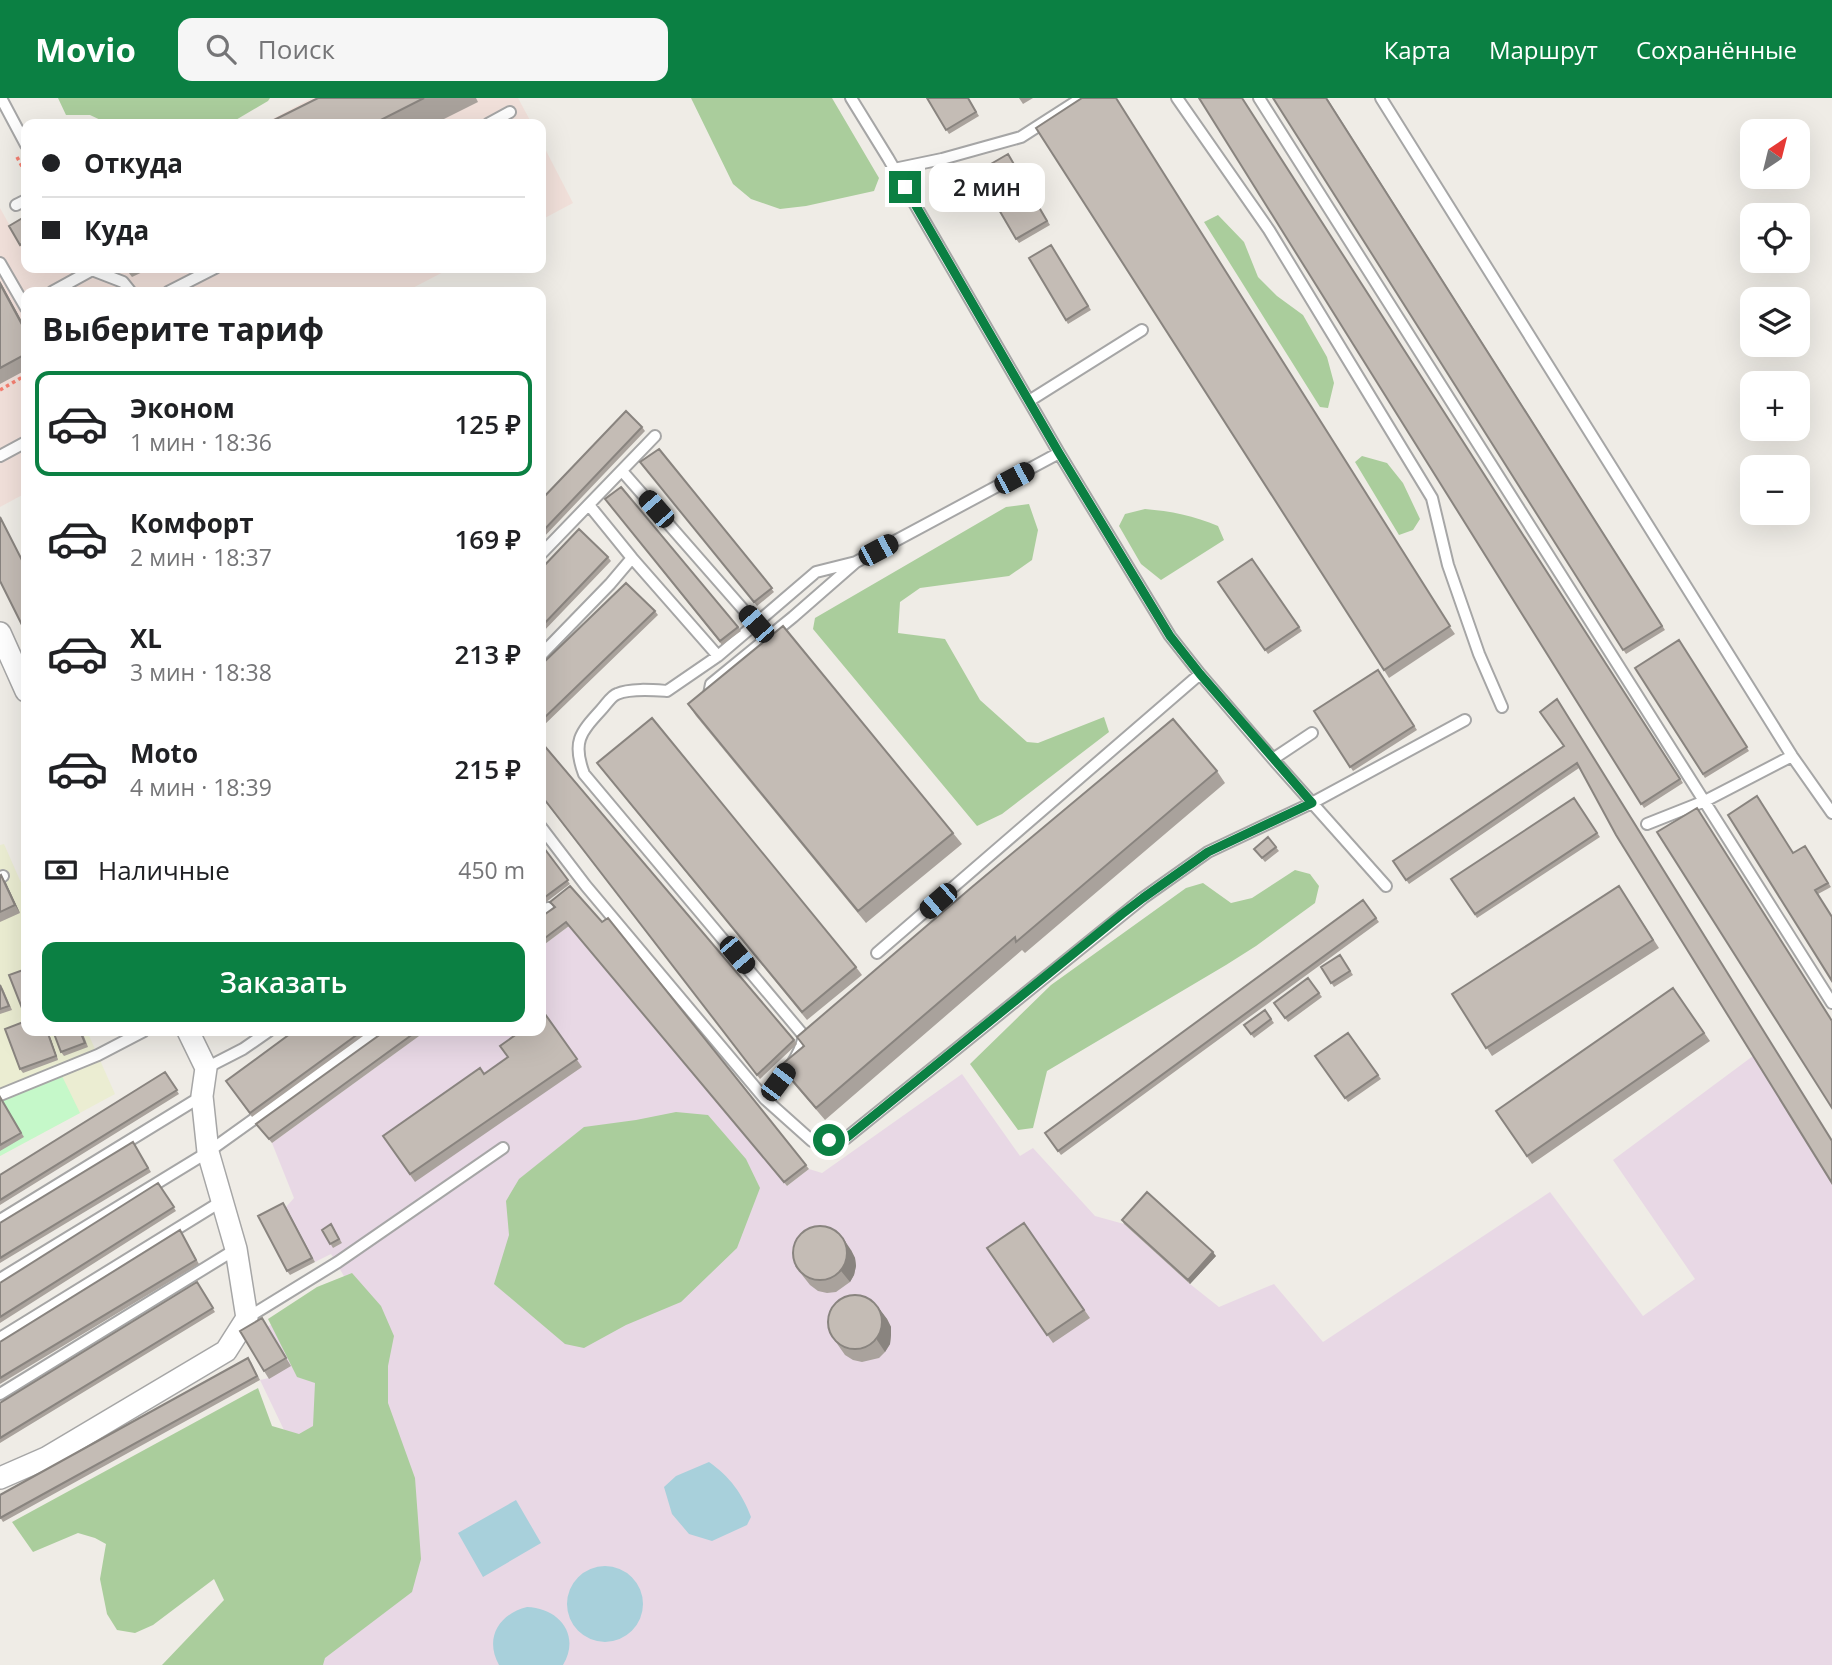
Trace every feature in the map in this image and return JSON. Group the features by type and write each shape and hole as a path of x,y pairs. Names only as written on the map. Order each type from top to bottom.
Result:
{"street":[{"path":"0,633 21,680"},
{"path":"0,1478 46,1458 226,1351 247,1318 236,1249 208,1152 201,1096 206,1068 190,1036"}],"lane":[{"path":"1,98 21,136"},
{"path":"851,98 1059,453 1170,636 1273,759 1386,886"},
{"path":"1177,98 1269,230 1432,498 1448,565 1479,654 1503,707"},
{"path":"1259,98 1832,1003"},
{"path":"1381,98 1792,756 1832,813"},
{"path":"894,169 942,159 1020,137 1077,101"},
{"path":"497,119 510,112"},
{"path":"0,263 21,299"},
{"path":"61,287 85,273"},
{"path":"102,273 123,282 127,287"},
{"path":"178,287 205,273"},
{"path":"1029,401 1142,330"},
{"path":"546,550 655,436"},
{"path":"1,452 21,444"},
{"path":"715,701 709,694 711,684 856,562 1059,453"},
{"path":"622,471 756,624"},
{"path":"589,505 718,656"},
{"path":"546,650 632,558"},
{"path":"765,1099 791,1065 802,1046 804,1036 584,774 578,758 579,738 615,694 646,689 667,691 718,656 816,572 856,562"},
{"path":"877,953 1200,674"},
{"path":"546,838 765,1099 812,1141 845,1139 1143,898 1208,852 1312,803 1465,720"},
{"path":"1273,759 1312,733"},
{"path":"1647,824 1705,801 1792,756"},
{"path":"0,1095 97,1055 134,1036"},
{"path":"206,1068 262,1036"},
{"path":"0,1279 208,1152 370,1036"},
{"path":"0,1220 201,1096"},
{"path":"247,1318 348,1255 503,1148"},
{"path":"0,1338 222,1200"},
{"path":"0,1394 236,1249"}],"path":[{"path":"0,390 21,378"}],"shaded area":[{"path":"312,98 518,98 529,119 272,119"},
{"path":"546,151 573,203 546,217"},
{"path":"0,208 14,233 21,230 21,273 441,273 415,287 21,287 21,496 0,507"},
{"path":"569,926 787,1186 809,1169 822,1173 962,1074 1020,1156 1033,1148 1095,1216 1124,1224 1219,1307 1274,1284 1323,1342 1550,1192 1643,1316 1695,1279 1613,1160 1753,1056 1832,1183 1832,1665 181,1665 331,1528 260,1380 269,1378 245,1339 348,1283 331,1254 315,1262 286,1207 294,1198 272,1143 419,1036 546,1036 546,943"}],"green space":[{"path":"58,98 270,98 237,119 98,119 90,115 66,115"},
{"path":"691,98 832,98 879,178 874,191 780,209 751,199 733,184"},
{"path":"1218,215 1244,242 1258,277 1277,296 1303,315 1327,357 1334,383 1328,408 1320,407 1204,222"},
{"path":"1362,456 1387,463 1403,483 1420,519 1413,530 1399,535 1355,462"},
{"path":"1029,504 1038,530 1032,560 1009,576 920,588 900,602 898,633 945,639 980,700 1027,742 1038,743 1104,717 1109,732 1002,814 977,826 813,629 815,618 1006,507"},
{"path":"1145,509 1209,522 1218,526 1224,540 1161,580 1141,564 1119,526 1125,514"},
{"path":"4,844 21,883 21,1036 89,1036 115,1094 0,1156 0,845"},
{"path":"1295,870 1310,874 1319,886 1315,903 1226,965 1047,1071 1033,1128 1018,1130 970,1064 1051,985 1186,888 1203,883 1231,903 1252,898"},
{"path":"62,1076 80,1113 0,1156 0,1100"},
{"path":"676,1112 708,1115 746,1159 760,1188 737,1248 681,1302 626,1325 584,1348 565,1344 494,1284 509,1235 506,1201 519,1179 584,1127"},
{"path":"352,1273 381,1306 394,1336 388,1366 388,1403 415,1478 421,1559 412,1592 325,1658 323,1665 162,1665 224,1600 214,1579 153,1625 135,1633 117,1630 107,1614 100,1579 106,1544 78,1533 33,1552 12,1522 258,1388 272,1426 299,1434 313,1426 315,1383 297,1377 268,1319 317,1287"}],"water":[{"path":"709,1462 734,1486 751,1517 747,1525 712,1541 689,1534 672,1514 664,1487 676,1476"},
{"path":"516,1500 541,1543 483,1577 458,1533"},
{"path":"605,1566 620,1569 632,1577 640,1589 643,1604 640,1619 632,1631 620,1639 605,1642 590,1639 578,1631 570,1619 567,1604 570,1589 578,1577 590,1569"},
{"path":"527,1607 549,1612 564,1625 569,1643 563,1665 499,1665 493,1646 497,1629 509,1615"}],"building":[{"path":"318,98 424,98 383,119 276,119"},
{"path":"927,98 968,98 976,112 946,130"},
{"path":"1082,98 1116,98 1450,626 1384,670 1036,128"},
{"path":"1199,98 1242,98 1680,779 1641,804"},
{"path":"1273,98 1326,98 1662,626 1623,650"},
{"path":"1008,154 1047,221 1016,239 977,172"},
{"path":"21,219 20,245 9,226"},
{"path":"1051,245 1088,306 1066,320 1029,258"},
{"path":"0,284 21,323 21,357 0,368"},
{"path":"626,411 642,427 546,528 546,495"},
{"path":"659,449 772,588 754,602 640,462"},
{"path":"621,487 738,627 720,641 605,499"},
{"path":"0,517 21,558 21,623 0,581"},
{"path":"579,529 608,557 546,622 546,564"},
{"path":"1252,559 1299,627 1265,650 1218,582"},
{"path":"626,583 655,611 546,716 546,660"},
{"path":"783,626 953,833 858,911 688,704"},
{"path":"1679,640 1747,747 1703,774 1635,668"},
{"path":"1378,670 1414,726 1350,767 1314,711"},
{"path":"1557,699 1832,1141 1832,1183 1616,835 1577,763 1406,880 1393,861 1564,746 1540,712"},
{"path":"652,718 856,967 802,1012 597,763"},
{"path":"1173,719 1217,771 1016,942 1015,937 816,1108 780,1066 804,1046 797,1037"},
{"path":"546,748 794,1040 757,1075 546,801"},
{"path":"1757,796 1793,853 1805,846 1828,883 1815,890 1832,917 1832,981 1728,815"},
{"path":"1574,798 1597,833 1475,914 1451,879"},
{"path":"1697,808 1832,1021 1832,1108 1657,832"},
{"path":"1268,837 1276,847 1262,858 1254,849"},
{"path":"546,851 568,880 546,896"},
{"path":"0,876 15,905 0,912"},
{"path":"570,886 602,922 608,918 806,1165 784,1182 566,922 546,937 546,913 555,907 550,902"},
{"path":"1619,886 1653,940 1486,1048 1452,994"},
{"path":"1363,900 1376,918 1058,1151 1045,1133"},
{"path":"1340,955 1350,971 1331,983 1321,967"},
{"path":"21,971 21,1005 9,975"},
{"path":"1308,978 1319,993 1285,1018 1274,1003"},
{"path":"0,985 9,1006 0,1009"},
{"path":"1673,988 1704,1033 1527,1156 1496,1111"},
{"path":"1265,1010 1271,1019 1251,1034 1244,1025"},
{"path":"546,1015 577,1059 410,1174 383,1136 480,1068 484,1074 508,1057 500,1046 514,1036 546,1036"},
{"path":"21,1023 21,1036 49,1036 56,1056 20,1069 5,1029"},
{"path":"1348,1033 1378,1075 1345,1098 1315,1056"},
{"path":"55,1036 82,1036 85,1043 61,1052"},
{"path":"287,1036 355,1036 250,1113 226,1081"},
{"path":"378,1036 410,1036 269,1139 256,1124"},
{"path":"165,1072 177,1090 0,1200 0,1175"},
{"path":"0,1097 21,1133 0,1145"},
{"path":"133,1142 148,1168 0,1258 0,1223"},
{"path":"158,1183 174,1207 0,1317 0,1283"},
{"path":"1147,1192 1213,1252 1188,1280 1122,1220"},
{"path":"283,1203 312,1258 287,1271 258,1216"},
{"path":"1024,1223 1084,1310 1047,1335 987,1248"},
{"path":"331,1224 339,1239 330,1244 322,1230"},
{"path":"820,1226 839,1234 847,1253 839,1272 820,1280 801,1272 793,1253 801,1234"},
{"path":"180,1230 196,1260 0,1378 0,1342"},
{"path":"197,1282 213,1308 0,1438 0,1403"},
{"path":"860,1295 870,1299 878,1307 882,1322 878,1337 870,1345 850,1349 840,1345 832,1337 828,1317 832,1307 840,1299"},
{"path":"262,1318 286,1358 264,1371 240,1331"},
{"path":"248,1358 257,1376 0,1518 0,1495"}],"route":[{"path":"829,1140 845,1139 1164,882 1208,852 1312,803 1170,636 1059,453 905,187"}]}
